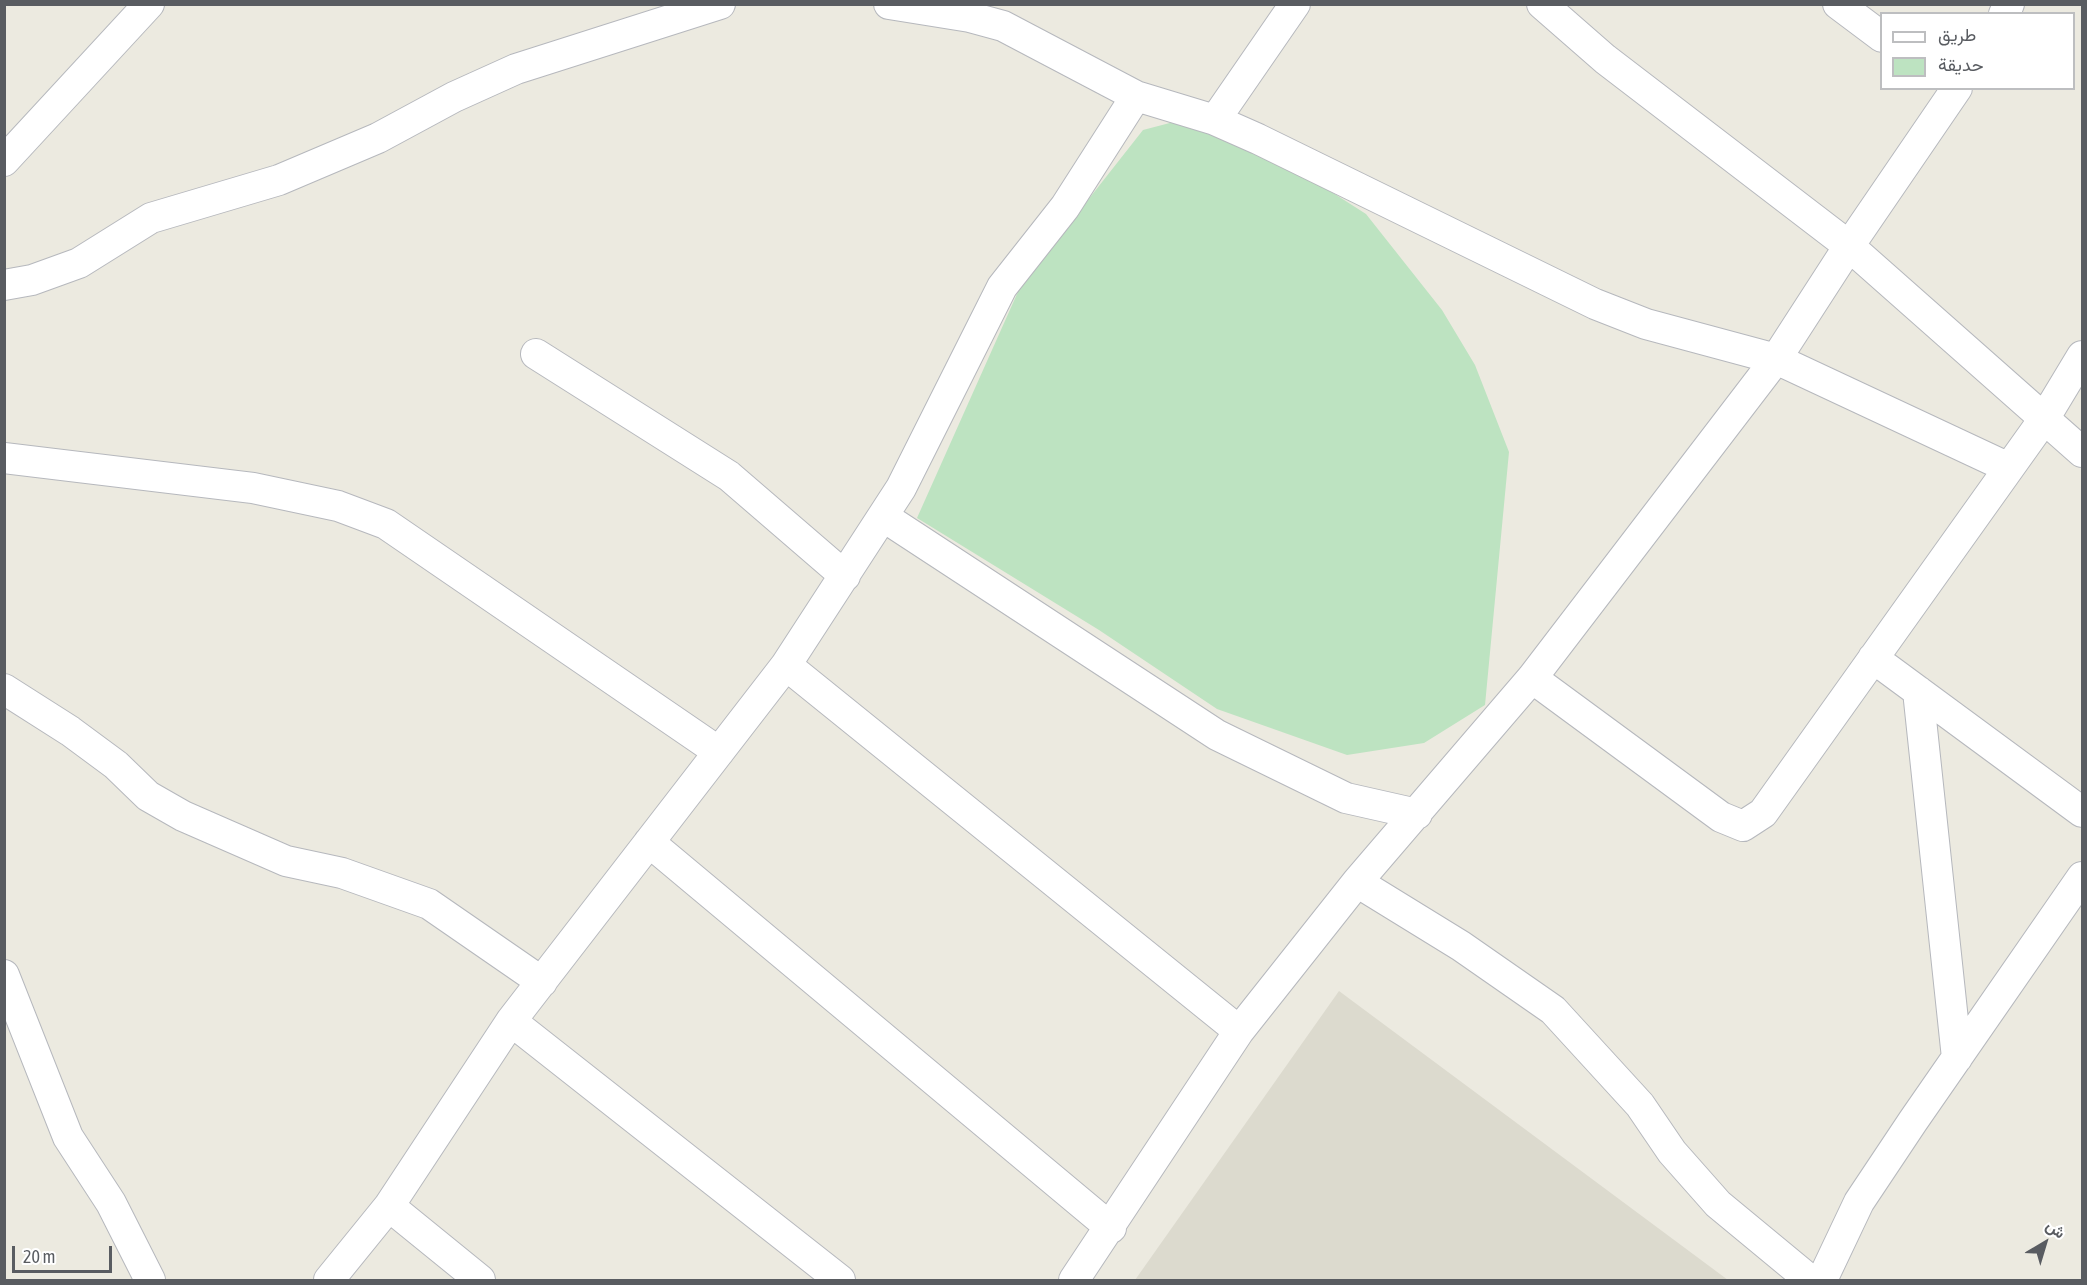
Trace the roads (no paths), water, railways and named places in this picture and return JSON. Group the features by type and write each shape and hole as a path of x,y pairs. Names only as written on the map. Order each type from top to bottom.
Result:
{"street":[{"path":"4,161 149,4"},
{"path":"4,285 32,280 79,263 152,218 279,180 367,143 516,69 720,4"},
{"path":"889,4 970,17 1011,15 1136,96 1215,120 1595,304 1646,324 1776,359 2009,468"},
{"path":"1215,120 1294,4"},
{"path":"1542,4 1605,59 1849,246 2082,452"},
{"path":"1838,4 1880,36"},
{"path":"1074,1281 1239,1031 1357,882 1532,678 1776,359 1954,90"},
{"path":"329,1281 389,1206 511,1021 786,665 884,517 1002,286 1065,207 1136,96"},
{"path":"536,354 729,476 845,576"},
{"path":"1532,678 1720,817 1743,826 1763,813 2044,419 2082,356"},
{"path":"4,458 253,488 338,506 386,524 719,752"},
{"path":"884,517 1216,735 1346,798 1417,814"},
{"path":"1873,658 2082,812"},
{"path":"786,665 1239,1031"},
{"path":"4,689 116,765 148,796 183,816 286,861 342,873 429,904 542,982"},
{"path":"1918,691 1957,1058"},
{"path":"649,842 1111,1228"},
{"path":"1822,1281 1859,1202 2082,877"},
{"path":"1357,882 1461,946 1553,1010 1640,1105 1672,1152 1719,1204 1810,1281"},
{"path":"4,975 68,1137 111,1203 150,1281"},
{"path":"511,1021 840,1281"},
{"path":"389,1206 480,1281"}]}
